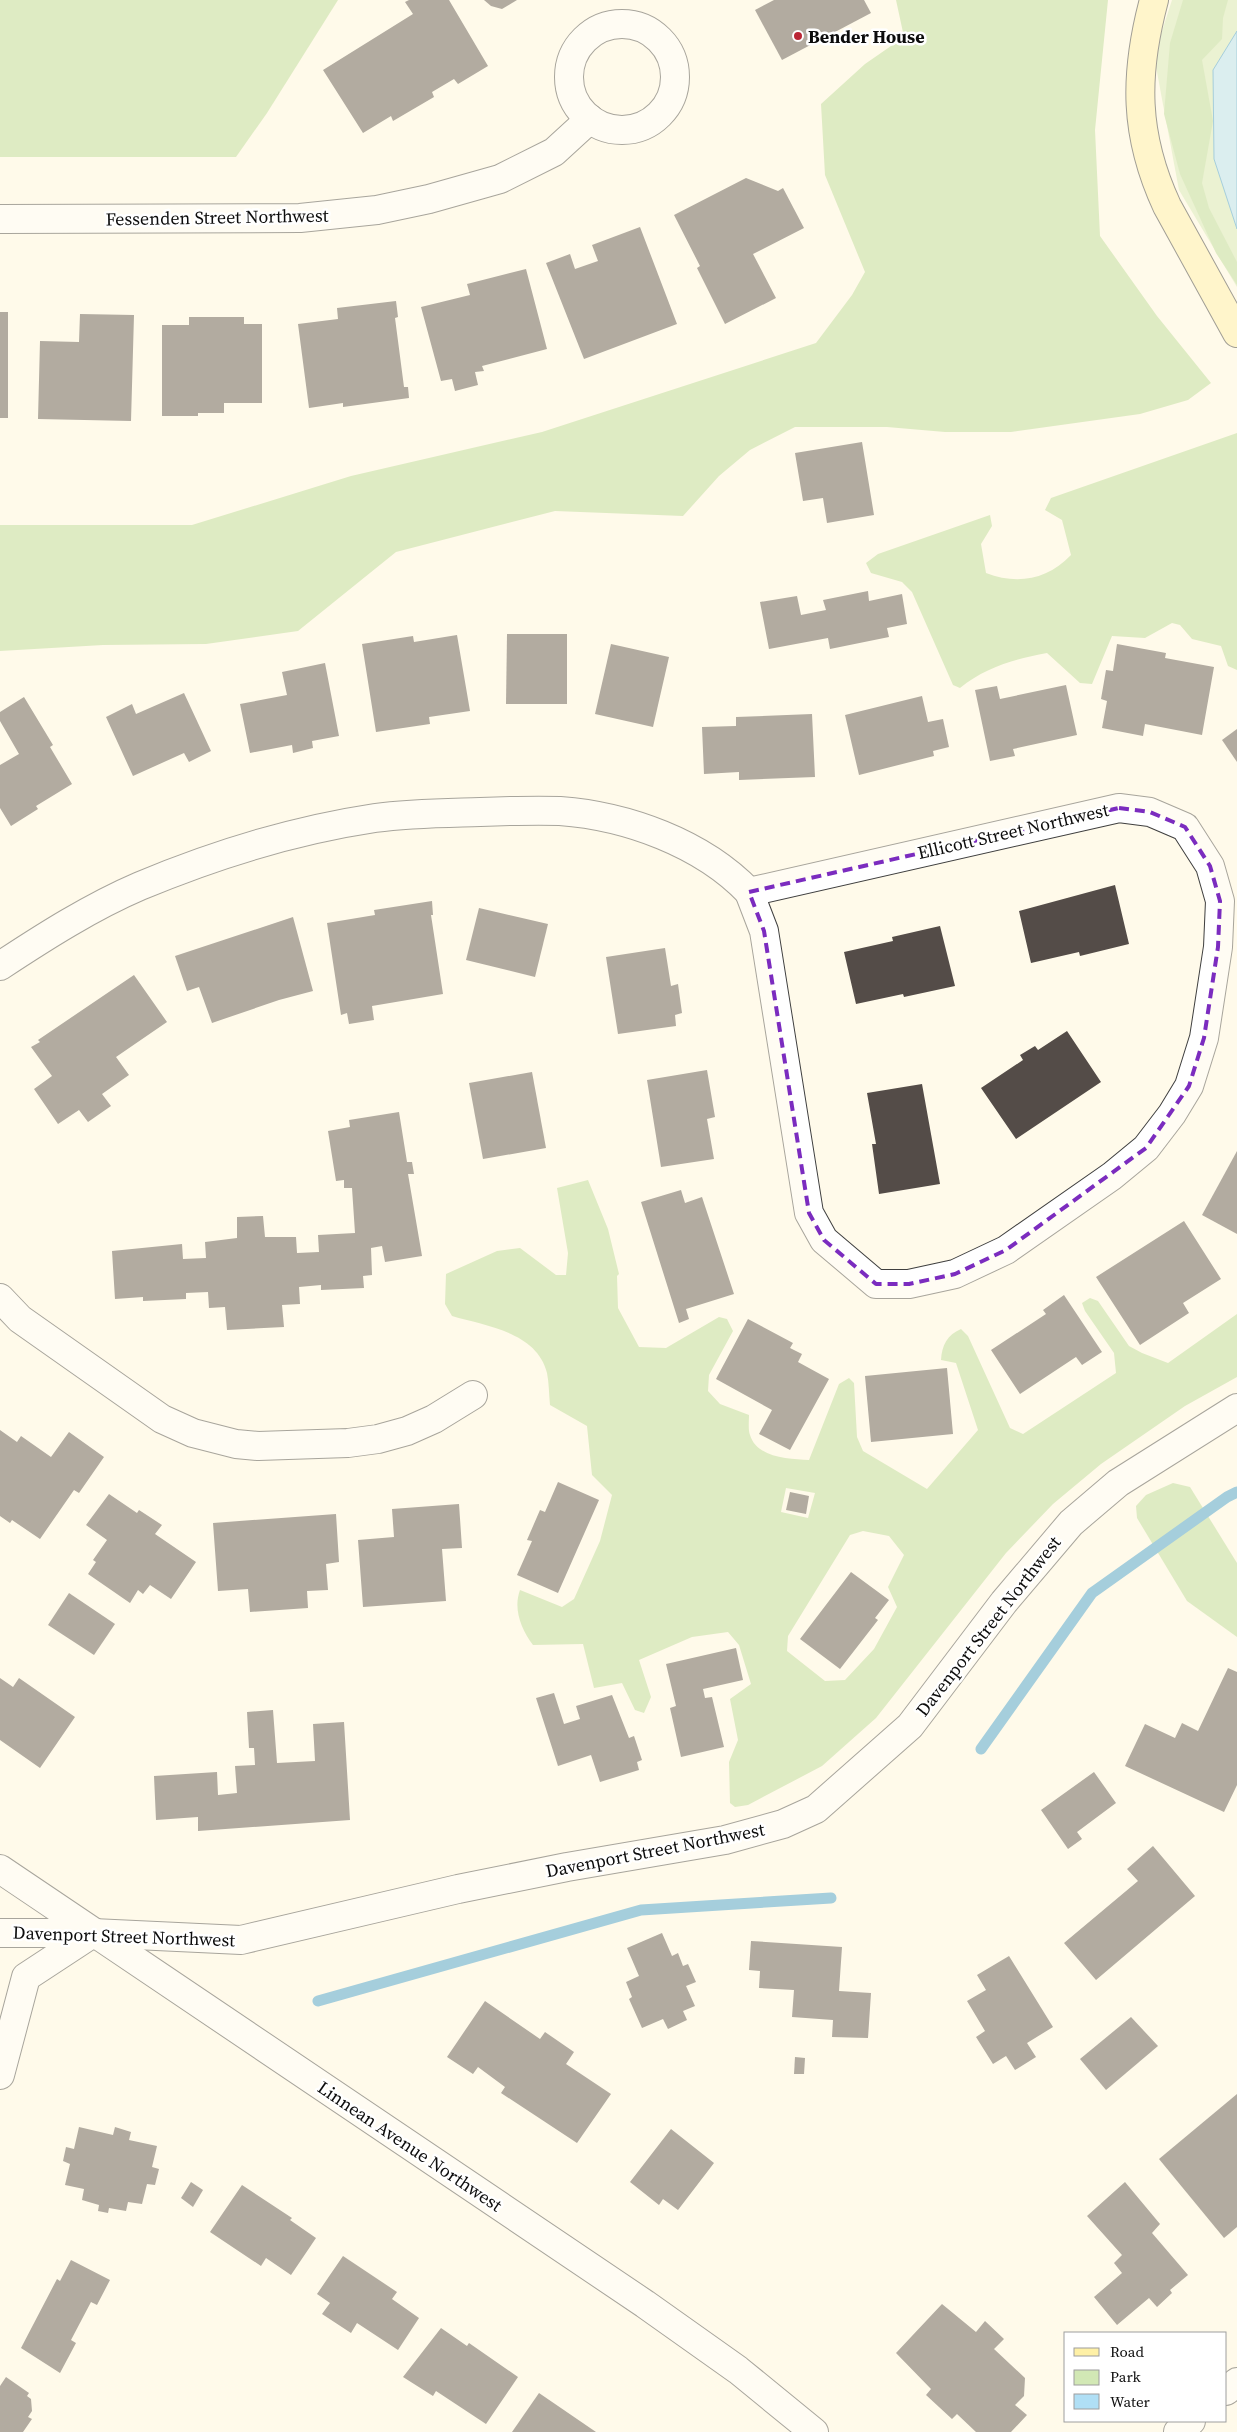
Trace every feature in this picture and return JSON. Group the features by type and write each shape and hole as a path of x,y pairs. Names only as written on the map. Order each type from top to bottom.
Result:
{"main road":[{"path":"1154,0 1145,36 1140,74 1140,113 1144,146 1167,206 1237,333"}],"street":[{"name":"Fessenden Street Northwest","path":"0,219 300,218 378,210 429,199 500,179 554,152 590,119"},
{"name":"Ellicott Street Northwest","path":"0,966 38,940 138,887 185,869 287,837 385,817 505,811 561,811 594,816 650,832 688,847 731,873 749,892 764,931 809,1213 824,1240 876,1284 909,1284 955,1274 1006,1250 1112,1176 1146,1148 1172,1114 1189,1086 1204,1038 1218,947 1220,901 1210,866 1184,827 1150,812 1119,808 1080,815 749,892"},
{"path":"0,1298 20,1319 162,1419 193,1432 236,1444 258,1446 348,1443 378,1439 407,1431 434,1419 473,1395"},
{"name":"Davenport Street Northwest","path":"0,1933 93,1933 241,1940 458,1889 567,1866 724,1840 764,1831 803,1817 816,1809 910,1726 1004,1602 1048,1548 1086,1509 1130,1475 1237,1408"},
{"name":"Linnean Avenue Northwest","path":"0,1869 645,2304 738,2370 814,2432"},
{"path":"0,2075 26,1976 93,1933"},
{"path":"1227,2390 1237,2382"},
{"path":"1178,2432 1190,2422"}],"highlighted area":[{"path":"1119,808 1150,812 1185,827 1210,866 1220,901 1218,947 1204,1038 1189,1086 1146,1148 1006,1250 955,1274 909,1284 876,1284 824,1240 809,1213 764,931 749,892"}],"green space":[{"path":"0,0 338,0 267,113 236,157 0,157"},
{"path":"896,0 1108,0 1095,130 1100,236 1157,316 1211,383 1188,400 1140,414 1011,432 945,432 887,427 795,427 750,450 719,476 683,516 555,511 396,552 298,631 206,644 103,645 0,651 0,525 192,525 351,476 542,432 816,343 852,295 865,272 825,175 821,104 865,64 904,37"},
{"path":"1172,0 1237,0 1237,287 1179,190 1154,56"},
{"path":"1183,0 1228,0 1223,18 1222,39 1202,60 1213,121 1202,183 1209,208 1237,262 1237,285 1216,253 1180,174 1164,114 1170,43"},
{"path":"1237,433 1237,670 1228,666 1221,646 1192,639 1180,625 1172,623 1145,638 1112,636 1092,684 1080,683 1047,653 1024,658 991,669 960,688 953,685 912,592 902,582 871,573 866,563 878,554 990,515 992,526 981,544 986,573 1009,579 1031,578 1042,575 1052,570 1071,555 1062,520 1045,510 1051,498"},
{"path":"588,1180 608,1229 619,1274 617,1276 618,1308 639,1347 666,1348 719,1317 727,1319 733,1331 709,1375 708,1391 720,1404 749,1415 749,1433 754,1443 766,1453 775,1456 809,1460 839,1384 849,1378 854,1383 857,1437 863,1451 927,1489 978,1430 956,1363 941,1360 944,1345 949,1337 961,1329 968,1336 1010,1428 1023,1434 1116,1373 1114,1353 1085,1311 1082,1303 1090,1298 1098,1301 1129,1346 1168,1363 1237,1314 1237,1377 1185,1406 1101,1464 1053,1504 1006,1553 876,1718 822,1766 748,1805 735,1807 730,1803 729,1762 738,1740 730,1699 751,1684 739,1645 728,1632 692,1637 639,1660 651,1697 644,1713 635,1710 622,1683 594,1688 583,1644 533,1645 519,1619 517,1604 520,1590 562,1607 574,1599 600,1541 612,1495 592,1475 587,1426 550,1405 547,1373 541,1359 533,1348 508,1333 452,1316 445,1304 446,1274 497,1251 520,1248 556,1275 566,1275 568,1253 557,1188","holes":["786,1488 815,1493 808,1518 781,1512","863,1531 889,1536 904,1555 888,1587 897,1607 874,1649 845,1680 825,1681 787,1651 788,1636 850,1535"]},
{"path":"1173,1483 1190,1487 1237,1563 1237,1637 1187,1601 1137,1518 1136,1506 1146,1495"}],"water":[{"path":"1237,31 1237,229 1214,159 1213,70"}],"building":[{"path":"409,0 449,0 488,66 458,84 454,79 432,92 434,97 393,121 391,116 363,133 323,70 413,14 405,2"},
{"path":"484,0 517,0 502,9 491,6"},
{"name":"Bender House","path":"774,0 864,0 871,13 782,60 755,10"},
{"path":"746,178 778,191 783,188 804,228 753,254 776,298 725,324 697,268 700,266 674,215"},
{"path":"640,227 677,324 584,359 546,263 570,254 575,269 598,261 592,245"},
{"path":"526,269 547,349 482,366 484,371 475,372 478,385 455,391 452,379 441,381 421,307 470,295 467,284"},
{"path":"396,301 398,317 395,318 404,387 408,387 409,398 343,407 343,403 309,408 298,324 338,319 337,308"},
{"path":"0,312 8,312 8,418 0,418"},
{"path":"80,314 134,315 131,421 38,419 40,341 79,342"},
{"path":"189,317 244,317 244,324 262,324 262,403 224,403 224,413 198,413 198,416 162,416 162,325 189,325"},
{"path":"862,442 874,515 827,523 823,498 803,501 795,453"},
{"path":"868,591 869,601 902,594 907,624 887,628 889,637 830,649 828,638 769,649 760,602 797,596 801,615 826,610 823,600"},
{"path":"507,634 567,634 567,704 506,704"},
{"path":"457,635 470,711 429,717 430,724 376,732 362,644 413,636 414,642"},
{"path":"611,644 669,657 653,727 595,714"},
{"path":"1117,644 1166,653 1165,658 1214,667 1202,735 1145,724 1143,736 1102,728 1107,701 1101,699 1106,670 1113,671"},
{"path":"325,663 339,736 312,741 313,748 293,753 292,745 250,753 240,704 287,695 282,672"},
{"path":"1066,685 1077,735 1013,749 1015,756 990,761 975,690 997,686 1000,699"},
{"path":"184,693 211,751 189,762 184,753 133,776 106,717 132,704 136,714"},
{"path":"922,696 928,722 943,719 949,747 933,751 934,756 859,775 845,715"},
{"path":"24,697 53,745 50,747 72,784 36,806 38,809 11,826 0,808 0,765 19,754 0,721 0,712"},
{"path":"812,714 815,777 739,780 739,772 704,774 702,727 736,726 736,717"},
{"path":"1237,729 1237,762 1222,740"},
{"path":"1115,885 1129,944 1080,956 1079,952 1031,963 1019,911"},
{"path":"432,901 433,915 431,915 443,994 372,1006 374,1020 349,1024 347,1013 341,1015 327,923 375,915 374,910"},
{"path":"479,908 548,924 535,977 466,960"},
{"path":"293,917 313,991 279,1000 212,1023 199,987 187,991 175,956"},
{"path":"940,926 955,986 904,997 903,994 856,1004 844,952 893,941 892,937"},
{"path":"665,948 671,986 678,984 682,1013 675,1015 676,1026 618,1034 606,957"},
{"path":"134,975 167,1022 116,1057 129,1075 102,1094 111,1106 88,1122 79,1110 58,1124 34,1089 52,1076 31,1047 40,1042 38,1040"},
{"path":"1067,1031 1101,1082 1016,1139 981,1088 1023,1060 1020,1055 1035,1046 1038,1050"},
{"path":"707,1070 715,1117 707,1119 714,1159 661,1167 647,1080"},
{"path":"532,1072 546,1148 483,1159 469,1083"},
{"path":"922,1084 940,1184 879,1194 872,1144 876,1144 867,1093"},
{"path":"399,1112 407,1162 412,1162 414,1174 408,1174 422,1256 385,1262 382,1246 371,1248 372,1275 363,1276 364,1288 321,1290 321,1285 299,1287 300,1304 282,1305 284,1327 227,1330 225,1307 209,1308 208,1292 186,1293 186,1299 143,1301 143,1297 115,1299 112,1251 182,1244 183,1259 206,1258 205,1242 237,1238 237,1217 263,1216 265,1237 296,1237 297,1253 319,1252 318,1235 355,1233 352,1188 344,1188 344,1180 336,1181 328,1131 350,1127 349,1120"},
{"path":"1237,1151 1237,1234 1202,1215"},
{"path":"681,1190 685,1203 702,1197 734,1294 686,1309 689,1319 679,1323 641,1202"},
{"path":"1184,1221 1221,1279 1183,1303 1189,1313 1140,1345 1096,1277"},
{"path":"1064,1295 1102,1352 1082,1365 1076,1357 1020,1394 991,1350 1046,1314 1043,1310"},
{"path":"748,1319 793,1343 790,1348 802,1354 798,1362 829,1379 790,1450 759,1434 772,1410 716,1379"},
{"path":"947,1368 953,1434 871,1442 865,1376"},
{"path":"0,1430 17,1442 21,1436 51,1457 69,1432 104,1457 79,1493 74,1490 40,1539 12,1520 10,1523 0,1516"},
{"path":"558,1482 599,1500 558,1593 517,1575 532,1541 527,1540 540,1510 545,1512"},
{"path":"790,1492 809,1496 806,1514 786,1510"},
{"path":"109,1494 137,1513 139,1510 162,1525 155,1534 196,1562 171,1599 150,1585 143,1594 138,1590 130,1603 88,1574 96,1562 93,1560 107,1540 86,1525"},
{"path":"459,1504 462,1548 442,1549 446,1601 363,1607 358,1540 394,1537 392,1509"},
{"path":"336,1514 339,1562 326,1564 328,1590 307,1591 308,1608 250,1612 248,1589 218,1591 213,1523"},
{"path":"851,1572 889,1600 875,1618 878,1620 840,1669 800,1639"},
{"path":"69,1593 115,1624 94,1655 48,1625"},
{"path":"736,1648 743,1680 703,1689 705,1698 712,1697 724,1747 681,1757 670,1708 676,1706 666,1664"},
{"path":"1228,1668 1237,1672 1237,1785 1224,1812 1125,1766 1145,1724 1175,1738 1182,1723 1198,1731"},
{"path":"0,1678 13,1687 19,1678 75,1717 40,1768 0,1740"},
{"path":"554,1693 564,1724 580,1719 576,1706 612,1695 629,1738 634,1736 642,1760 637,1762 639,1770 600,1782 591,1755 558,1766 536,1698"},
{"path":"273,1710 277,1763 315,1761 313,1724 344,1722 350,1820 198,1831 198,1817 156,1820 154,1776 217,1772 218,1795 237,1793 235,1766 255,1765 254,1748 249,1748 247,1712"},
{"path":"1094,1772 1116,1803 1077,1832 1082,1839 1068,1849 1041,1810"},
{"path":"1153,1846 1195,1896 1096,1980 1064,1943 1138,1881 1127,1869"},
{"path":"662,1933 672,1956 678,1953 683,1966 688,1964 696,1982 686,1986 695,2006 683,2011 687,2020 668,2029 663,2019 642,2028 629,1999 632,1997 626,1982 639,1976 627,1948"},
{"path":"751,1941 842,1947 839,1991 871,1993 868,2038 832,2037 833,2020 792,2017 794,1990 759,1988 760,1971 749,1970"},
{"path":"1009,1956 1053,2027 1027,2043 1036,2057 1015,2070 1006,2056 993,2064 976,2037 985,2031 967,2001 986,1990 977,1975"},
{"path":"485,2001 540,2039 545,2032 574,2052 566,2064 611,2094 577,2143 501,2093 505,2087 478,2067 473,2074 447,2057"},
{"path":"1131,2017 1158,2046 1106,2090 1080,2059"},
{"path":"795,2057 805,2058 804,2074 794,2074"},
{"path":"1237,2094 1237,2227 1224,2238 1159,2159"},
{"path":"79,2127 113,2135 115,2127 131,2132 129,2140 157,2146 152,2167 159,2169 155,2185 147,2184 142,2204 128,2202 126,2211 109,2208 108,2213 98,2211 99,2205 82,2200 84,2189 65,2185 70,2164 63,2161 66,2147 74,2149"},
{"path":"671,2129 714,2163 678,2210 663,2199 659,2205 630,2182"},
{"path":"191,2182 203,2190 193,2207 181,2198"},
{"path":"1125,2182 1160,2224 1152,2233 1188,2275 1170,2290 1172,2293 1157,2307 1149,2298 1117,2325 1094,2297 1122,2273 1114,2263 1122,2255 1087,2216"},
{"path":"242,2185 292,2218 290,2220 316,2238 291,2275 266,2258 261,2266 210,2232"},
{"path":"343,2256 397,2292 392,2299 419,2318 398,2350 357,2323 351,2333 322,2314 330,2303 317,2294"},
{"path":"71,2260 110,2280 97,2305 91,2302 71,2340 76,2343 60,2373 21,2348 57,2279 60,2281"},
{"path":"942,2304 976,2332 985,2321 1004,2339 994,2349 1025,2378 1024,2396 1015,2405 1027,2415 1011,2432 976,2432 957,2414 952,2419 926,2395 931,2389 896,2353"},
{"path":"441,2328 467,2346 469,2343 518,2377 486,2424 436,2391 433,2396 403,2377"},
{"path":"6,2377 29,2393 27,2396 31,2399 32,2411 28,2417 32,2419 23,2432 0,2432 0,2386"},
{"path":"539,2393 596,2432 512,2432"}],"waterway":[{"path":"981,1749 1092,1593 1227,1497 1237,1492"},
{"path":"318,2001 641,1910 831,1898"}],"place":[{"name":"Bender House","path":"798,36"}]}
